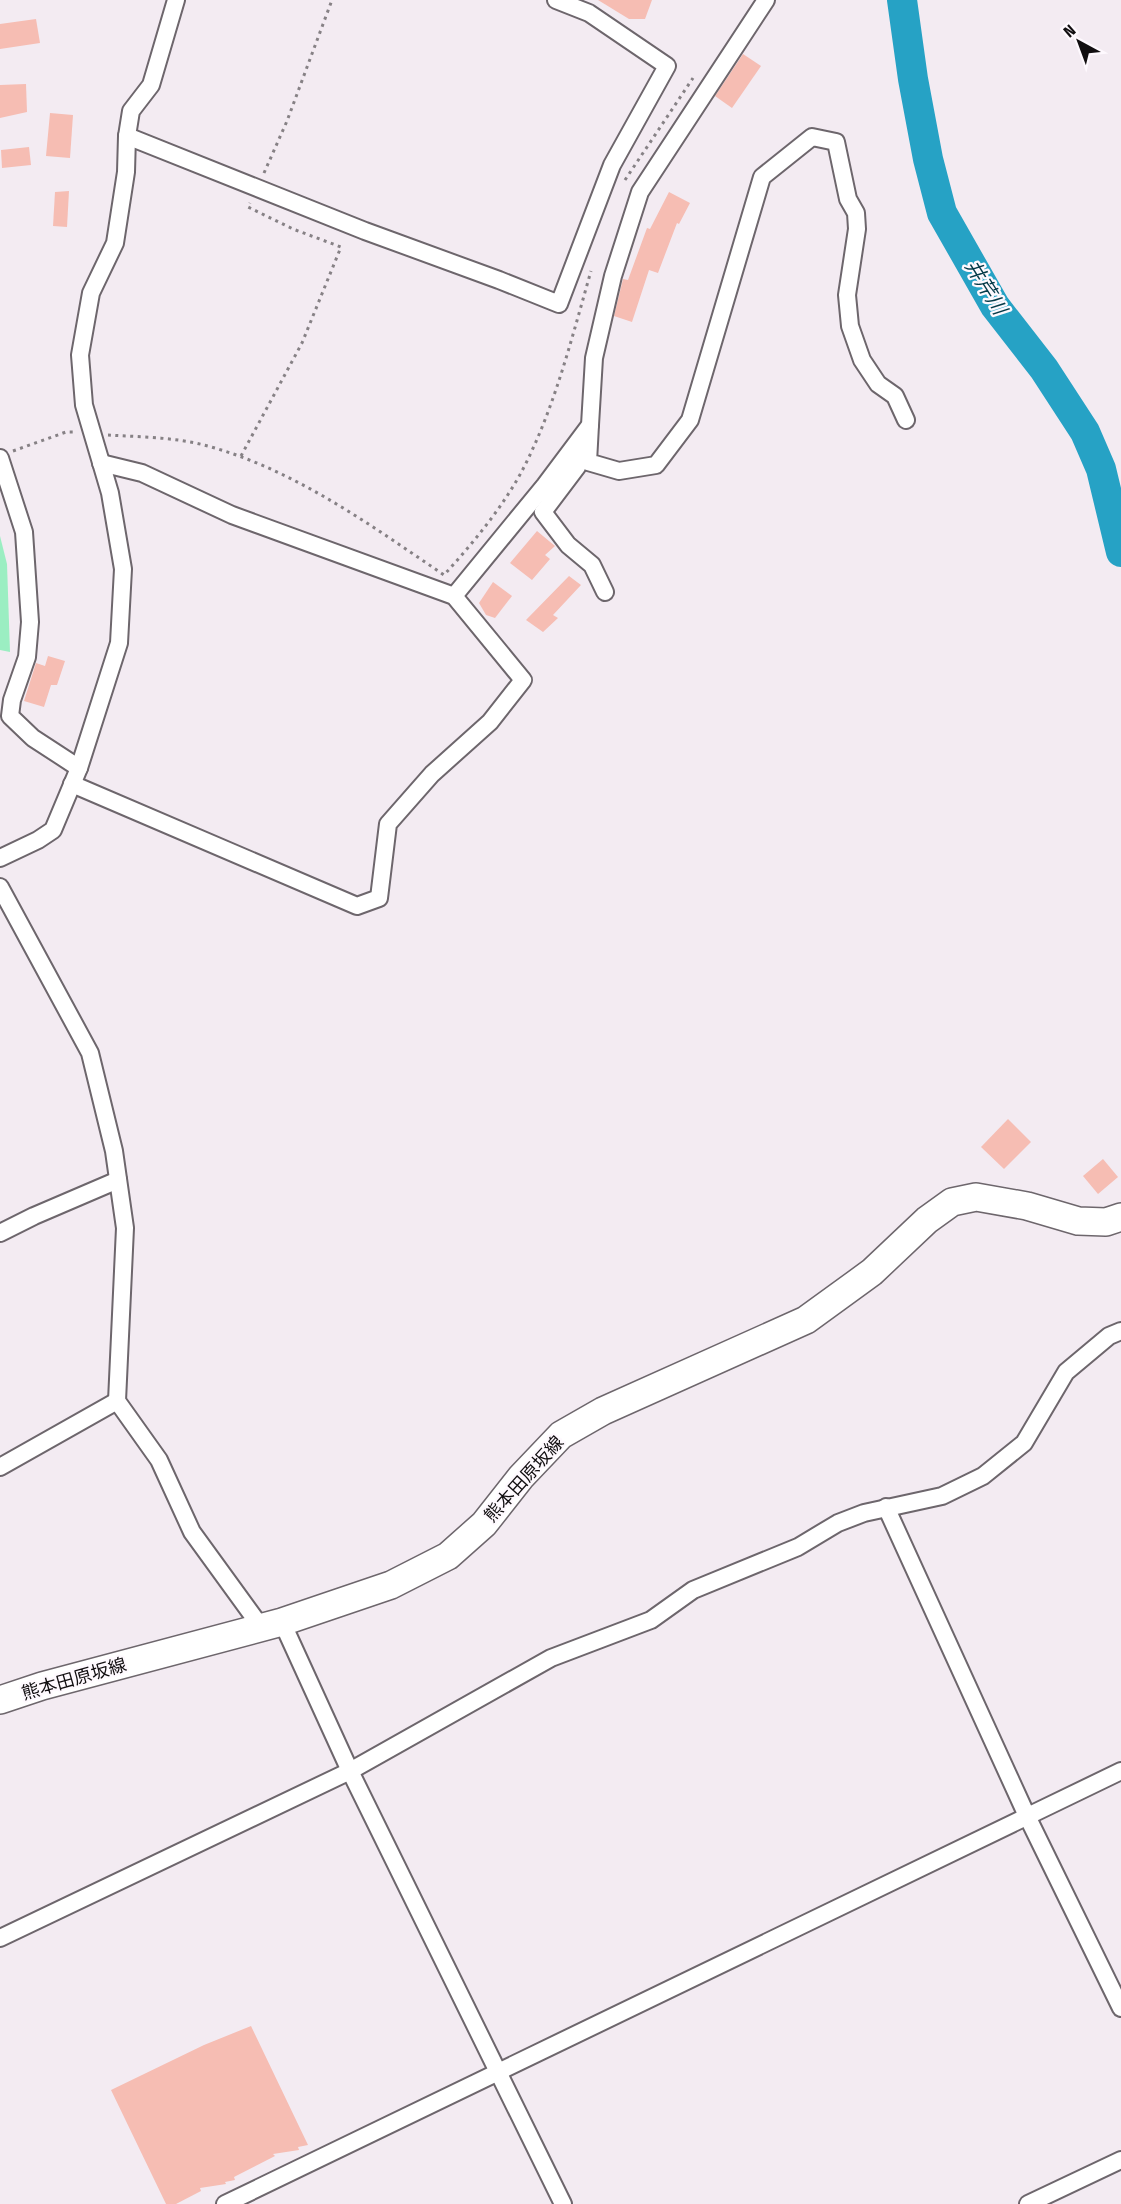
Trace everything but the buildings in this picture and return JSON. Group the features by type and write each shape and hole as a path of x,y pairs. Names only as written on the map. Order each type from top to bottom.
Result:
{"main road":[{"name":"熊本田原坂線","path":"0,1700 42,1686 230,1634 272,1625 391,1584 448,1556 484,1524 521,1477 561,1435 603,1411 806,1320 872,1272 927,1220 952,1202 976,1197 1027,1206 1078,1221 1106,1222 1121,1217"}],"street":[{"path":"0,858 38,840 52,830 79,768 119,643 123,569 116,521 84,405 80,355 91,292 115,243 126,172 126,136 131,111 151,85 176,0"},
{"path":"126,136 559,304 612,165 668,66 589,13 556,0"},
{"path":"766,0 640,192 613,276 594,358 588,462 619,471 656,465 690,420 762,177 812,137 836,142 848,199 856,213 857,229 851,257 847,296 850,326 862,360 878,384 895,396 906,420"},
{"path":"590,425 577,467 543,512 568,545 592,565 605,592"},
{"path":"454,596 546,485 590,425"},
{"path":"5,455 24,532 30,622 27,657 12,700 10,716 33,738 79,768"},
{"path":"72,784 357,906 379,898 388,824 432,774 490,722 523,680 454,596 232,515 142,473 101,464"},
{"path":"0,887 90,1053 114,1151 125,1228 117,1401 159,1460 192,1532 272,1625 350,1771 563,2204"},
{"path":"0,1233 118,1180"},
{"path":"0,1938 350,1771 551,1658 651,1620 693,1590 798,1547 838,1523 886,1507 942,1496 983,1476 1023,1443 1066,1372 1109,1336 1121,1331"},
{"path":"0,1467 117,1401"},
{"path":"886,1507 1027,1816 1121,2008"},
{"path":"225,2204 250,2199 500,2072 1121,1771"},
{"path":"1028,2204 1121,2160"}],"path":[{"path":"241,456 302,343 340,247 293,229 248,207 287,121 332,0"},
{"path":"623,184 698,71"},
{"path":"99,434 201,444 241,456 293,480 369,523 444,575 506,497 523,468 560,383 594,261"},
{"path":"5,455 66,432 77,433"}],"green space":[{"path":"0,536 7,564 10,652 0,650"}],"waterway":[{"name":"井芹川","path":"902,0 913,79 928,159 942,213 995,306 1044,369 1085,432 1101,469 1121,552"}]}
